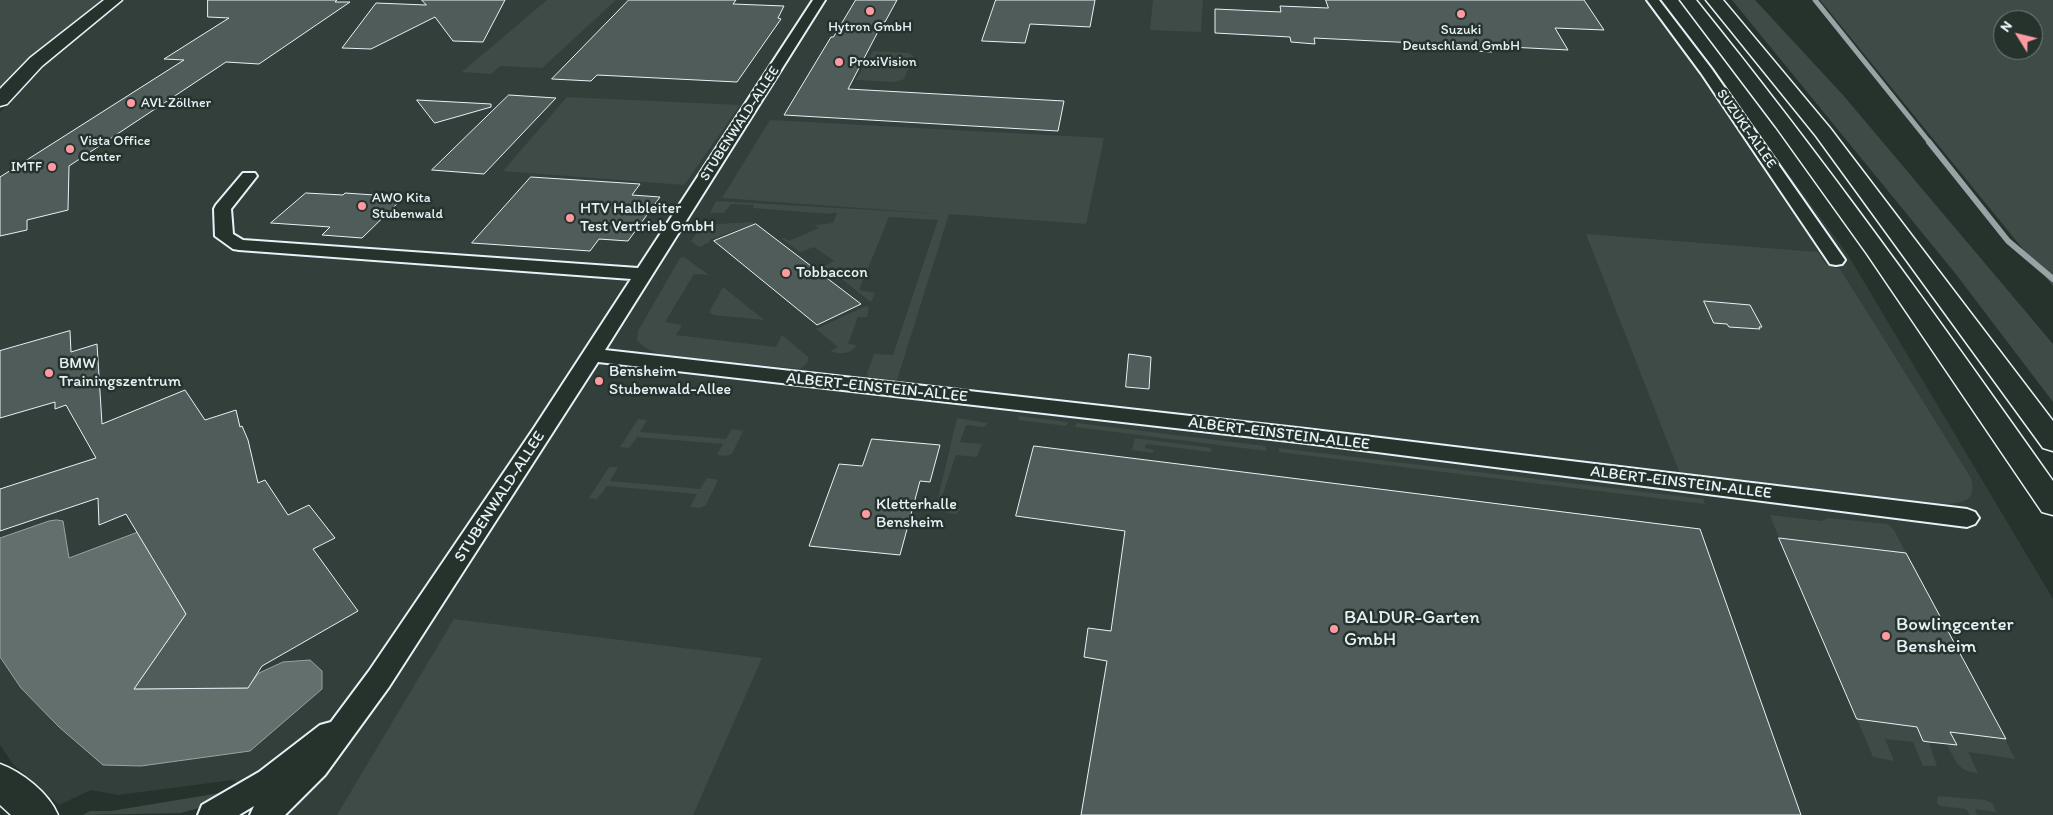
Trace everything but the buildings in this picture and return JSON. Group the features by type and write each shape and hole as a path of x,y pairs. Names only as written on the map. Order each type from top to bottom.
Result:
{"main road":[{"path":"0,100 36,62 114,0"},
{"path":"1688,0 1758,87 1922,312 2053,504"},
{"path":"1714,0 1822,132 2053,441"},
{"path":"0,781 39,815"}],"street":[{"name":"STUBENWALD-ALLEE","path":"266,815 315,766 352,716 469,546 819,0"},
{"name":"SUZUKI-ALLEE","path":"1653,0 1706,71 1836,260"},
{"path":"249,176 222,209 224,236 239,245 644,274"},
{"name":"ALBERT-EINSTEIN-ALLEE","path":"591,356 1306,436 1967,518"},
{"name":"STUBENWALD-ALLEE","path":"213,815 269,781 352,716"}],"shaded area":[{"path":"0,0 101,0 37,54 0,92"},
{"path":"125,0 1662,0 1848,255 2053,599 2053,815 279,815 233,780 118,795 91,790 59,805 13,764 0,745 0,112 62,48"},
{"path":"547,0 616,0 542,68 500,66 491,74 462,72"},
{"path":"1153,0 1203,0 1201,32 1150,30"},
{"path":"1732,0 1755,0 1843,95 2053,344 2053,402 1955,273"},
{"path":"1820,0 2053,0 2053,286"},
{"path":"873,51 908,53 914,56 904,79 895,82 856,80"},
{"path":"567,97 740,105 684,185 503,171"},
{"path":"770,120 1104,138 1086,224 949,214 897,380 868,378 867,373 874,354 893,355 938,220 889,217 859,290 875,293 871,302 842,279 836,280 820,268 834,261 814,247 800,252 782,239 784,238 789,241 819,228 815,225 833,223 837,213 753,208 754,205 731,204 724,213 710,213 716,201 943,214 722,198"},
{"path":"752,222 754,224 709,240 710,242 699,247 691,241 702,225"},
{"path":"1586,234 1818,252 1826,265 1840,269 1971,478 1971,496 1964,501 1946,504 1681,476"},
{"path":"684,257 709,275 694,274 665,322 682,325 676,335 776,347 782,335 808,357 806,364 801,369 669,356 644,347 637,340 638,331 680,258"},
{"path":"723,287 764,320 714,315 709,312"},
{"path":"866,306 869,308 867,317 858,317 848,344 857,345 845,353 830,351 838,347 816,329"},
{"path":"1019,416 1068,422 1066,426 1018,420"},
{"path":"957,418 988,423 984,427 966,425 960,442 982,444 977,457 956,455 939,505 961,509 956,514 935,511"},
{"path":"638,419 647,420 640,432 726,439 732,429 743,431 732,454 726,456 717,455 723,444 637,437 629,448 620,447"},
{"path":"1077,423 1266,446 1266,451 1075,427"},
{"path":"1135,438 1211,448 1211,452 1146,444 1145,448 1154,450 1153,453 1132,450"},
{"path":"1279,448 1703,499 1705,504 1279,452"},
{"path":"609,467 618,467 610,481 700,489 707,478 718,480 706,505 700,508 690,507 697,494 607,486 597,499 589,498"},
{"path":"1770,515 1821,521 1828,518 1888,524 1894,530 1906,553 1779,538"},
{"path":"57,520 63,521 69,558 138,532 186,614 134,689 247,688 259,673 283,662 310,660 322,671 322,689 250,751 141,766 103,765 59,727 21,688 0,657 0,538"},
{"path":"454,619 762,658 693,815 337,815"},
{"path":"1857,719 1917,727 1923,741 1929,742 1937,766 1923,766 1913,742 1885,739 1894,761 1873,757"},
{"path":"1950,732 2005,739 2015,759 1968,752 1978,773 1966,771 1958,764 1947,744 1957,745"},
{"path":"220,793 225,797 206,806 181,813 83,815 90,811 111,811"},
{"path":"1938,796 1985,800 1993,804 1996,812 1975,809 1977,815 1970,815 1966,809 1940,806 1937,803"}],"waterway":[{"path":"1815,0 1930,143"},
{"path":"1929,142 2008,241 2053,279"}],"place":[{"name":"Hytron GmbH","path":"870,11"},
{"name":"Suzuki Deutschland GmbH","path":"1461,14"},
{"name":"ProxiVision","path":"839,62"},
{"name":"AVL Zöllner","path":"131,103"},
{"name":"Vista Office Center","path":"70,149"},
{"name":"IMTF","path":"52,167"},
{"name":"AWO Kita Stubenwald","path":"362,206"},
{"name":"HTV Halbleiter Test Vertrieb GmbH","path":"570,218"},
{"name":"Tobbaccon","path":"786,273"},
{"name":"BMW Trainingszentrum","path":"49,373"},
{"name":"Bensheim Stubenwald-Allee","path":"599,381"},
{"name":"Kletterhalle Bensheim","path":"866,514"},
{"name":"BALDUR-Garten GmbH","path":"1334,629"},
{"name":"Bowlingcenter Bensheim","path":"1886,636"}]}
